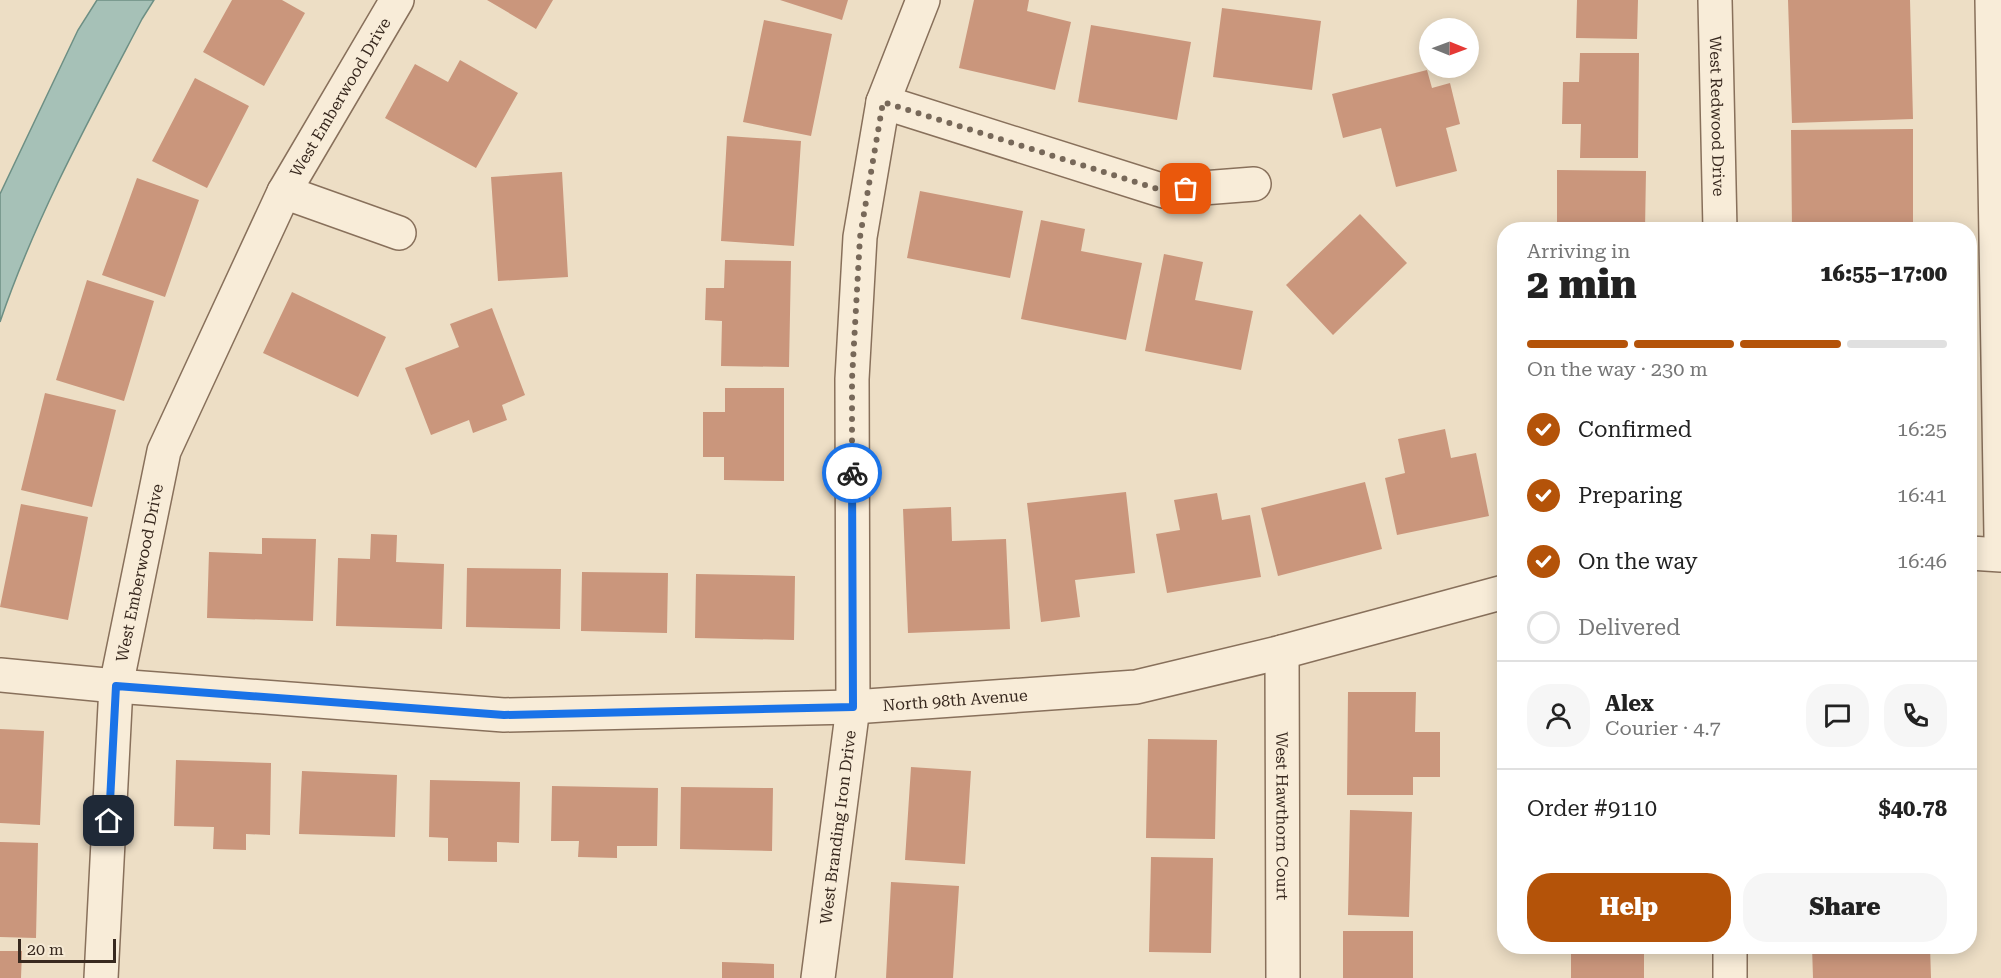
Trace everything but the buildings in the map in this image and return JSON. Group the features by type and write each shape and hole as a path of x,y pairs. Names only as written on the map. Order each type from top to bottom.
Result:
{"street":[{"name":"West Emberwood Drive","path":"101,978 116,686 164,451 284,192 397,0"},
{"name":"West Branding Iron Drive","path":"818,978 853,707 852,379 860,237 883,102 923,0"},
{"name":"West Redwood Drive","path":"1715,0 1720,222"},
{"path":"1992,0 2001,537"},
{"path":"883,102 1164,191 1254,184"},
{"name":"West Emberwood Drive","path":"284,192 399,233"},
{"path":"1977,553 2001,555"},
{"name":"North 98th Avenue","path":"0,675 504,715 853,707 1136,687 1282,652 1497,594"},
{"name":"West Hawthorn Court","path":"1282,652 1283,978"},
{"path":"1730,954 1730,978"}],"shaded area":[{"path":"97,0 154,0 65,168 30,244 0,322 0,194 78,30"}],"way so far":[{"path":"852,473 852,379 860,237 883,102 1164,191 1186,189"}],"route":[{"path":"109,821 116,686 504,715 853,707 852,473"}]}
